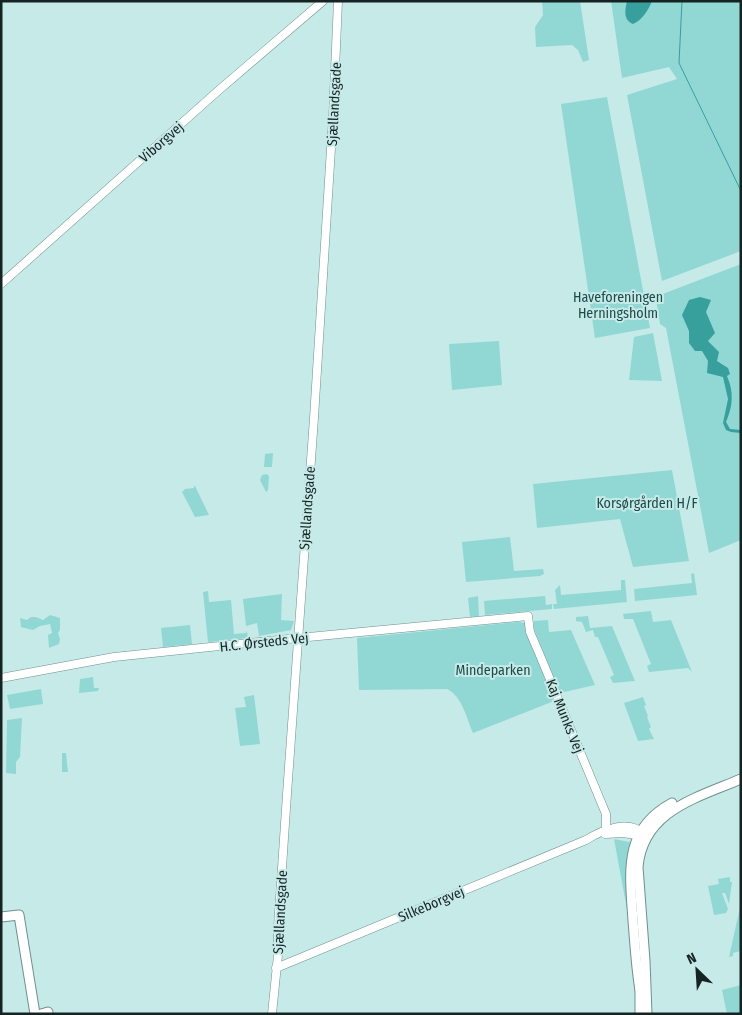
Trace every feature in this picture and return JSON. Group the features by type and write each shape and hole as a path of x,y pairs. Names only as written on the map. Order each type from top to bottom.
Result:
{"main road":[{"path":"640,1014 640,990 630,877 631,855 648,815 665,804 679,800 741,773"},
{"path":"641,832 677,806 741,779"},
{"path":"641,832 638,868 646,962 647,1014"},
{"path":"1,917 19,915 35,1014"}],"street":[{"name":"Viborgvej","path":"1,284 219,90 323,1"},
{"name":"Sjællandsgade","path":"272,1014 314,418 333,117 338,1"},
{"name":"H.C. Ørsteds Vej","path":"1,678 114,657 528,616"},
{"name":"Kaj Munks Vej","path":"528,616 533,639 606,814 606,830"},
{"name":"Kaj Munks Vej","path":"606,814 622,827"},
{"name":"Silkeborgvej","path":"276,968 586,840 606,830 622,827 641,832"},
{"name":"Silkeborgvej","path":"586,840 613,833 641,832"}],"green space":[{"path":"542,1 580,1 589,60 583,62 578,50 572,45 536,47 535,27 543,15"},
{"path":"611,1 741,1 741,251 662,281 627,95 677,79 669,67 622,78"},
{"name":"Haveforeningen Herningsholm","path":"607,97 650,328 595,338 561,104"},
{"path":"741,264 741,540 709,553 666,328 660,324 656,299 660,295"},
{"path":"653,333 662,381 629,380 634,337"},
{"path":"499,341 502,385 452,390 449,344"},
{"path":"273,453 272,467 264,467 265,454"},
{"name":"Korsørgården H/F","path":"672,470 689,561 633,567 620,519 537,528 533,484"},
{"path":"267,474 269,476 268,490 266,492 260,480 262,475"},
{"path":"194,486 209,515 195,517 182,492 185,489 194,488"},
{"path":"510,537 514,571 543,569 544,574 540,576 466,582 462,542"},
{"path":"694,573 697,595 635,601 634,589 692,583 691,574"},
{"path":"621,580 625,580 627,602 554,609 553,604 557,604 555,590 560,585 561,595 621,590"},
{"path":"208,591 209,602 231,600 234,634 246,633 247,631 248,638 208,642 203,592"},
{"path":"282,594 281,620 294,621 291,630 259,636 257,623 246,626 243,599"},
{"path":"478,596 479,616 470,617 468,598"},
{"path":"545,596 546,605 552,604 552,609 485,615 484,601"},
{"path":"651,611 653,622 671,620 692,672 688,668 649,672 647,666 651,664 633,619 624,619 623,614"},
{"path":"50,615 60,618 60,630 58,633 60,639 59,644 49,648 48,635 52,633 50,624 33,630 21,627 20,618 27,620 31,617 36,617 43,620"},
{"path":"588,616 590,628 612,626 635,681 613,683 610,677 614,675 598,637 595,637 593,630 586,632 582,622 576,621 576,617"},
{"path":"548,620 549,632 571,630 595,685 560,693 534,629 534,621"},
{"name":"Mindeparken","path":"517,622 526,623 528,635 554,701 473,733 460,702 447,689 359,690 357,638"},
{"path":"190,625 192,644 163,647 161,628"},
{"path":"93,677 94,688 99,688 98,691 79,693 80,679"},
{"path":"41,689 43,704 10,709 7,695"},
{"path":"254,695 260,744 240,746 235,708 246,707 244,697"},
{"path":"643,697 651,727 649,729 654,739 638,741 624,703"},
{"path":"22,718 20,757 16,762 16,774 6,773 7,720"},
{"path":"62,753 66,753 68,772 62,772"},
{"path":"614,839 630,842 627,867 633,942"},
{"path":"730,877 730,882 732,882 729,904 725,893 722,893 728,909 726,913 714,915 708,886 719,884 718,879"},
{"path":"741,903 741,951 733,953 733,956 729,957"},
{"path":"741,985 741,1014 727,1014 722,990"}],"shaded area":[{"path":"627,1 652,1 644,15 633,24 626,17"},
{"path":"700,297 711,300 706,312 715,333 708,341 719,352 717,361 728,368 730,374 727,376 732,399 726,422 730,429 741,430 741,433 726,430 723,423 728,399 723,377 707,373 708,361 702,351 695,351 689,343 689,331 682,315 689,300"}],"waterway":[{"path":"682,1 679,63 741,191"}]}
